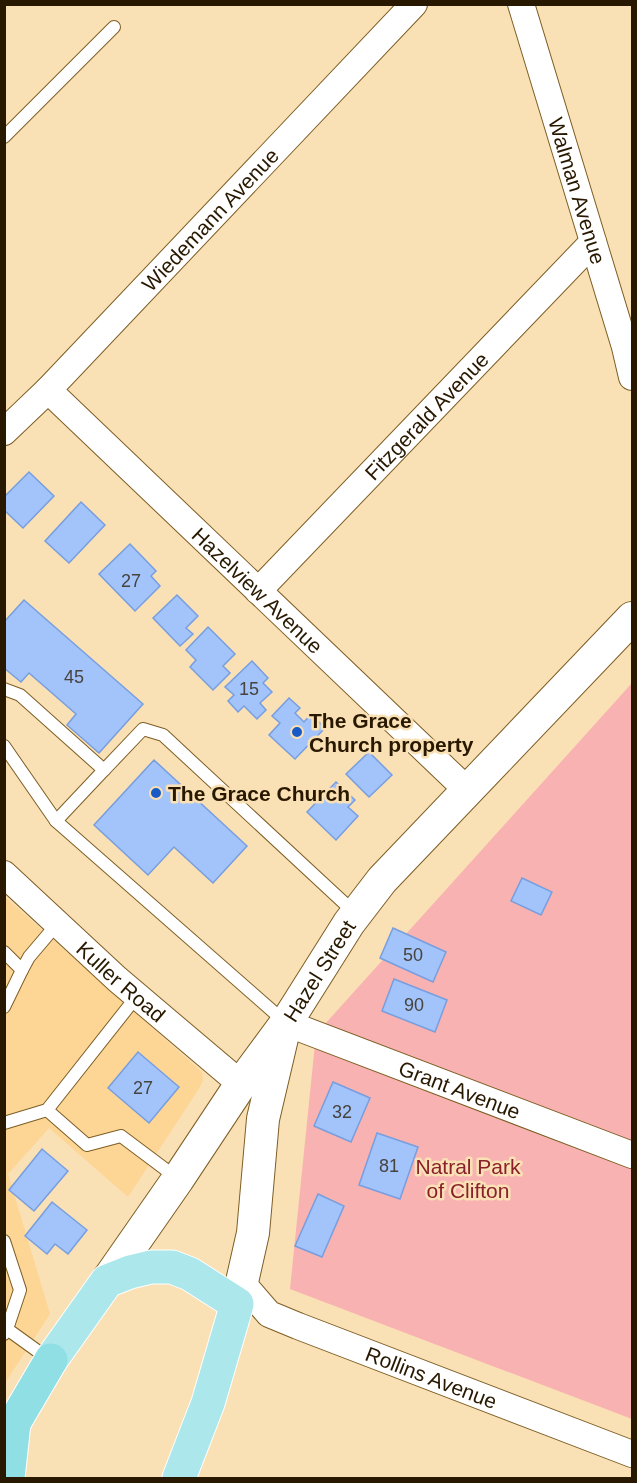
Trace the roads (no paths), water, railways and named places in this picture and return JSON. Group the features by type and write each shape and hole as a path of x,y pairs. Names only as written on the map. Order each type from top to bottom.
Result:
{"highway":[{"path":"8,1479 9,1428 51,1360"}],"main road":[{"name":"Rollins Avenue","path":"106,1281 151,1267 172,1267 240,1294"},
{"name":"Hazel Street","path":"51,1360 106,1281"},
{"path":"178,1479 208,1402 240,1294"}],"street":[{"name":"Wiedemann Avenue","path":"4,432 48,390 414,4"},
{"name":"Walman Avenue","path":"521,4 633,377"},
{"name":"Fitzgerald Avenue","path":"258,591 593,242"},
{"name":"Hazelview Avenue","path":"48,390 467,790"},
{"name":"Hazel Street","path":"106,1281 241,1084 286,1023 356,914 382,880 633,618"},
{"name":"Kuller Road","path":"4,874 137,996 241,1084"},
{"name":"Grant Avenue","path":"286,1023 633,1155"},
{"path":"240,1294 253,1233 263,1119 286,1023"},
{"name":"Rollins Avenue","path":"240,1294 270,1314 298,1326 633,1454"}],"lane":[{"path":"4,137 114,27"},
{"path":"4,689 20,694 104,770"},
{"path":"57,820 143,729 163,735 356,914"},
{"path":"4,746 57,820 286,1023"},
{"path":"4,1007 29,957 57,924"},
{"path":"4,952 22,970"},
{"path":"4,1123 47,1110 137,996"},
{"path":"47,1110 87,1144 121,1136 178,1179"},
{"path":"4,1241 20,1290 6,1331 51,1360"}],"place":[{"name":"The Grace Church property","path":"297,732"},
{"name":"The Grace Church","path":"156,793"}],"park label":[{"name":"Natral Park of Clifton","path":"468,1178"}]}
